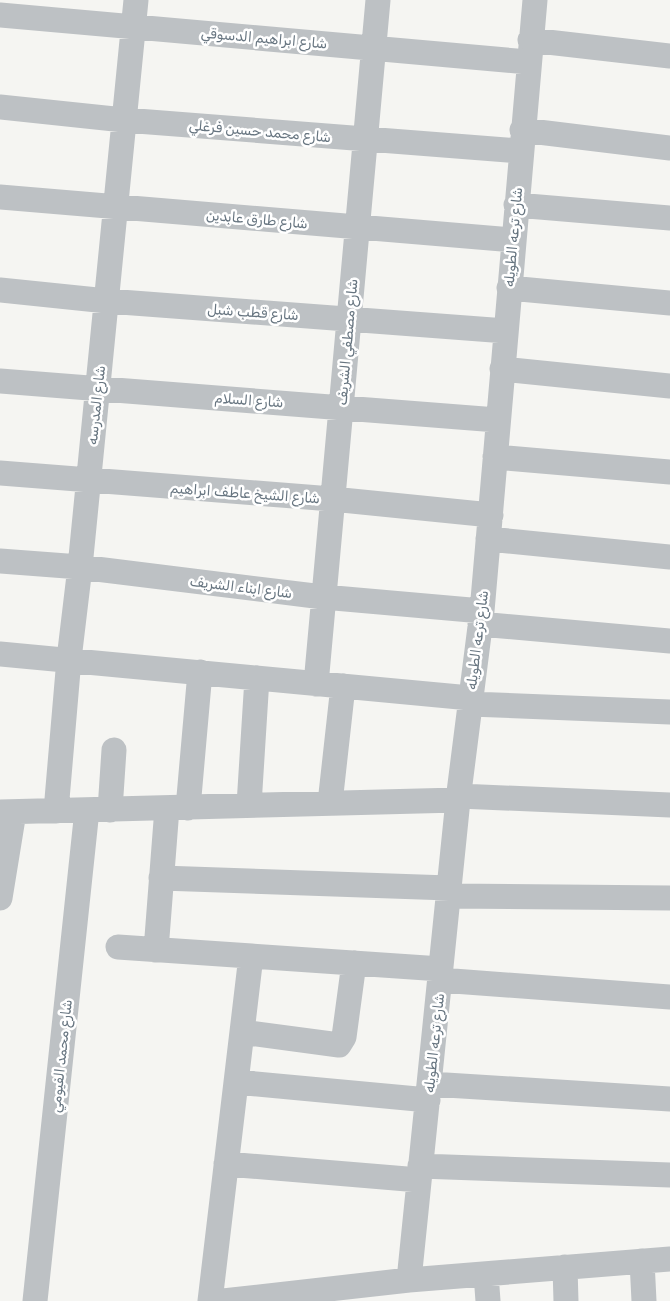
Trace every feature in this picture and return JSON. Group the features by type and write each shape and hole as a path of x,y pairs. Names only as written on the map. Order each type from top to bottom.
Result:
{"street":[{"name":"شارع المدرسه","path":"56,811 69,659 89,481 136,0"},
{"name":"شارع مصطفي الشريف","path":"316,684 378,0"},
{"name":"شارع ترعه الطويله","path":"409,1280 458,798 481,617 521,141 535,0"},
{"name":"شارع ابراهيم الدسوقي","path":"0,15 133,28 374,47 670,56"},
{"name":"شارع محمد حسين فرغلي","path":"0,107 124,120 365,139 521,141 670,148"},
{"name":"شارع طارق عابدين","path":"0,197 513,240"},
{"path":"516,205 670,218"},
{"path":"509,288 670,303"},
{"name":"شارع قطب شبل","path":"0,290 106,301 506,331"},
{"path":"502,369 670,386"},
{"name":"شارع السلام","path":"0,381 498,420"},
{"path":"495,457 670,472"},
{"name":"شارع الشيخ عاطف ابراهيم","path":"0,472 332,500 670,557"},
{"name":"شارع ابناء الشريف","path":"0,561 80,567 670,642"},
{"path":"0,654 343,686 470,701 670,712"},
{"path":"156,950 162,878 178,808 200,672"},
{"path":"249,805 257,678"},
{"path":"330,803 343,686"},
{"name":"شارع محمد الفيومي","path":"35,1301 99,810 114,750"},
{"path":"0,898 7,812 458,798 670,805"},
{"path":"162,878 449,892 670,898"},
{"path":"118,947 354,963 441,974 670,997"},
{"path":"210,1301 251,956"},
{"path":"242,1032 339,1045 344,1037 354,963"},
{"path":"236,1082 429,1092 670,1099"},
{"path":"226,1164 420,1173 670,1174"},
{"path":"223,1301 343,1294 409,1280 670,1259"},
{"path":"642,1261 644,1301"},
{"path":"565,1267 566,1301"},
{"path":"486,1274 488,1301"}]}
